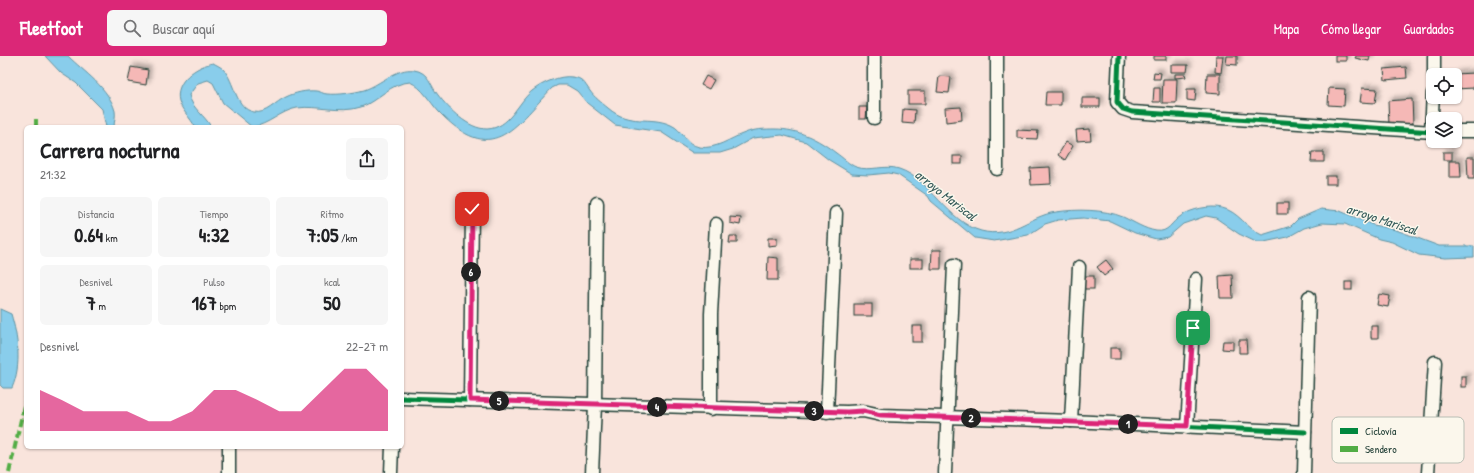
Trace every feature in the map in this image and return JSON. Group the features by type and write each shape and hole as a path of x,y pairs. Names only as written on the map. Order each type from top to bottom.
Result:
{"street":[{"path":"874,56 874,118"},
{"path":"997,56 997,169"},
{"path":"1119,56 1117,102 1123,109 1132,112 1426,132"},
{"path":"1434,56 1434,68"},
{"path":"1462,131 1474,131"},
{"path":"592,473 595,405 596,203"},
{"path":"470,400 472,209"},
{"path":"827,412 836,213"},
{"path":"711,408 710,314 716,224"},
{"path":"945,473 954,265"},
{"path":"1071,421 1079,267"},
{"path":"1187,426 1196,279"},
{"path":"1304,473 1309,297"},
{"path":"1432,417 1435,362"},
{"path":"404,398 827,412 863,411 881,415 1071,421 1305,432"},
{"path":"404,407 420,398"},
{"path":"229,449 229,473"},
{"path":"391,473 392,449"},
{"path":"1428,473 1429,463"}],"water":[{"path":"45,56 68,56 95,81 102,88 112,103 115,111 114,125 106,125 102,109 76,83 61,73"},
{"path":"213,63 222,68 227,74 243,106 254,112 267,110 282,99 304,91 317,91 326,94 355,92 370,88 401,71 419,71 426,76 438,95 460,117 473,126 487,129 495,128 507,120 527,96 541,85 562,77 579,78 596,98 616,114 632,119 663,122 671,125 675,127 690,143 699,147 711,147 752,131 763,129 783,129 800,133 815,139 856,167 867,169 888,167 899,169 910,174 920,182 959,219 969,226 981,231 992,233 1011,230 1046,214 1081,210 1115,214 1147,229 1160,231 1167,229 1178,218 1190,211 1201,208 1217,207 1228,210 1238,216 1252,229 1262,235 1291,226 1298,219 1321,209 1340,211 1373,225 1396,230 1439,246 1474,246 1474,257 1445,258 1419,255 1392,242 1379,239 1345,224 1322,223 1304,228 1288,237 1264,242 1256,242 1239,234 1216,218 1206,216 1183,224 1168,237 1156,239 1135,233 1110,221 1083,218 1058,220 1045,224 1028,235 994,241 975,238 931,201 928,196 898,175 889,173 868,175 852,174 829,160 806,142 782,135 753,138 733,149 720,153 693,153 661,132 615,125 587,103 577,91 567,85 558,85 552,88 513,128 501,136 488,139 474,137 457,128 439,112 422,91 410,82 396,85 373,101 361,107 345,110 305,107 297,108 285,112 264,124 250,125 223,103 213,83 208,80 198,83 189,95 193,104 210,125 194,125 180,104 178,94 183,81 188,76 200,67"},
{"path":"0,309 11,314 16,332 18,361 12,388 3,388 0,385"}],"building":[{"path":"1154,56 1166,56 1166,60 1154,60"},
{"path":"1216,56 1223,56 1221,73 1215,72"},
{"path":"1227,56 1237,56 1237,65 1226,64"},
{"path":"1335,56 1346,56 1346,61 1335,61"},
{"path":"1356,56 1370,56 1369,61 1355,58"},
{"path":"1171,65 1188,65 1187,72 1171,72"},
{"path":"131,67 148,70 146,85 128,82"},
{"path":"1406,67 1407,78 1385,80 1384,69"},
{"path":"1154,72 1161,73 1160,79 1153,79"},
{"path":"1474,73 1474,88 1462,89 1462,74"},
{"path":"1175,74 1185,74 1186,77 1175,78"},
{"path":"1207,74 1220,74 1220,94 1206,93"},
{"path":"706,76 714,80 709,89 701,85"},
{"path":"939,76 951,77 949,93 937,92"},
{"path":"1163,79 1177,79 1176,103 1162,103"},
{"path":"1154,88 1160,88 1160,102 1153,102"},
{"path":"1329,88 1345,89 1344,106 1328,105"},
{"path":"1362,88 1377,89 1375,103 1360,102"},
{"path":"1187,89 1196,89 1195,101 1187,100"},
{"path":"908,91 925,91 925,104 908,104"},
{"path":"1046,92 1061,92 1061,105 1045,105"},
{"path":"1082,98 1100,98 1100,107 1082,107"},
{"path":"1412,99 1413,123 1389,125 1388,101"},
{"path":"859,107 867,107 866,119 859,119"},
{"path":"961,107 962,120 946,122 945,108"},
{"path":"903,109 915,110 914,124 902,123"},
{"path":"1090,129 1091,140 1077,141 1076,130"},
{"path":"1017,130 1038,131 1037,139 1017,138"},
{"path":"1066,142 1073,146 1065,160 1058,155"},
{"path":"1312,152 1324,152 1324,162 1311,162"},
{"path":"1443,152 1452,152 1452,160 1443,160"},
{"path":"953,156 962,156 962,164 953,164"},
{"path":"1467,157 1474,157 1474,179 1468,179"},
{"path":"1449,161 1460,161 1461,177 1449,177"},
{"path":"1050,167 1051,184 1031,185 1030,168"},
{"path":"1326,176 1336,176 1336,184 1326,184"},
{"path":"1277,203 1288,203 1288,214 1277,214"},
{"path":"730,217 741,218 740,225 730,223"},
{"path":"730,236 737,236 737,243 729,243"},
{"path":"768,238 777,238 777,245 768,246"},
{"path":"932,250 941,250 941,269 931,269"},
{"path":"768,257 778,258 778,280 767,280"},
{"path":"910,259 923,259 923,268 910,268"},
{"path":"1106,260 1113,269 1104,276 1097,267"},
{"path":"1232,275 1233,298 1220,298 1219,276"},
{"path":"1084,276 1094,276 1094,289 1084,289"},
{"path":"1345,282 1352,282 1352,290 1345,290"},
{"path":"1379,294 1390,296 1388,307 1377,305"},
{"path":"854,304 872,304 872,316 854,316"},
{"path":"912,326 922,326 922,342 912,342"},
{"path":"1371,326 1378,326 1378,338 1371,338"},
{"path":"1239,340 1246,340 1247,353 1239,353"},
{"path":"1223,341 1233,341 1233,350 1222,349"},
{"path":"1110,348 1120,348 1120,359 1110,359"},
{"path":"1461,376 1466,376 1466,387 1461,387"}],"marked path":[{"path":"36,119 36,125"},
{"path":"9,473 24,406"}],"cycle path":[{"path":"1119,56 1117,102 1123,109 1132,112 1426,132"},
{"path":"404,398 847,412 863,411 881,415 1071,421 1305,432"}],"route":[{"path":"472,209 470,400 595,405 847,412 863,411 881,415 1187,426 1193,328"}],"water label":[{"name":"arroyo Mariscal","path":"946,195"},
{"name":"arroyo Mariscal","path":"1382,219"}]}
